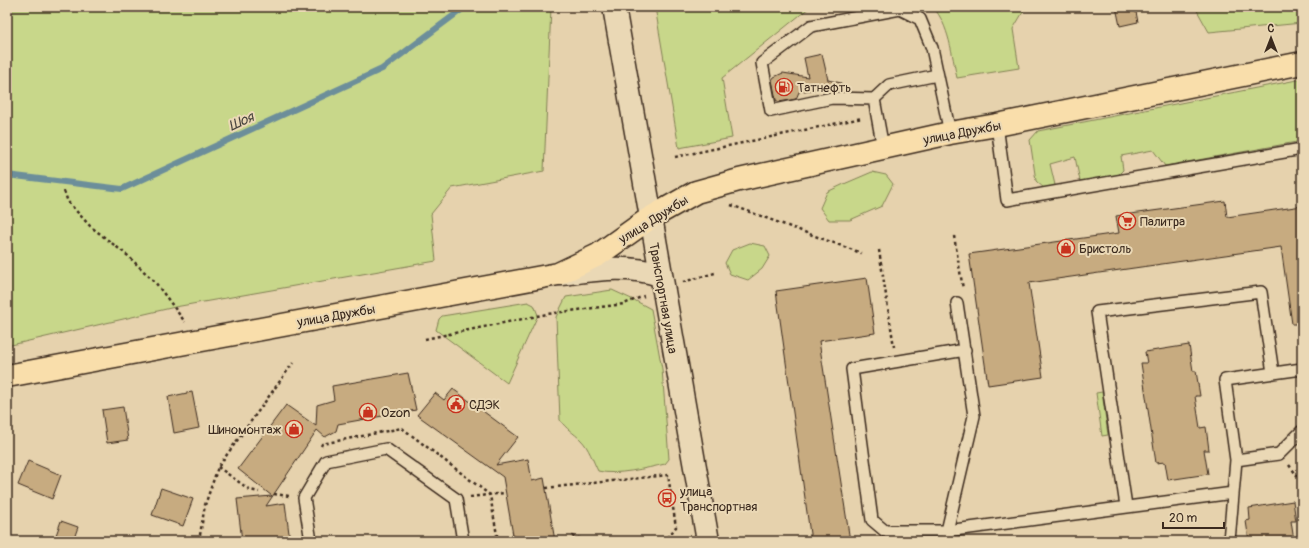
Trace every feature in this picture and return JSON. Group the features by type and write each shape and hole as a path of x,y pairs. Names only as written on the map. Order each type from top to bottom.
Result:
{"main road":[{"name":"Транспортная улица","path":"614,7 661,281 708,541"},
{"name":"улица Дружбы","path":"7,376 558,274 598,256 650,218 696,192 739,180 950,133 997,125 1302,63"},
{"path":"558,274 616,268 645,270 661,281"}],"lane":[{"path":"937,75 889,85 874,99 832,98 771,111 762,63 811,26 900,9 920,19 932,48 950,133"},
{"path":"874,99 883,148"},
{"path":"997,125 1007,200 1302,149"},
{"path":"1126,506 1097,312 1261,292 1273,373"},
{"path":"948,536 974,416 957,303"},
{"path":"965,350 852,369 872,520 885,531 948,536 1126,506 1233,492"},
{"path":"1229,541 1236,460 1225,380 1302,369"},
{"path":"1236,460 1279,454 1302,431"},
{"path":"311,541 304,498 326,461 386,449 456,499 463,541"}],"path":[{"path":"675,157 877,115"},
{"path":"64,191 68,202 90,226 127,255 155,282 198,341"},
{"path":"696,192 861,254"},
{"path":"954,236 964,298 957,303"},
{"path":"879,250 896,362"},
{"path":"425,339 547,314 624,304 661,281 715,273"},
{"path":"199,541 205,505 218,467 293,363"},
{"path":"1279,454 1302,482"},
{"path":"218,467 250,490 259,492"},
{"path":"546,488 668,475 676,527 665,541"},
{"path":"456,499 505,492"},
{"path":"572,536 586,541"}],"green space":[{"path":"7,7 551,7 544,171 452,188 431,214 436,261 175,307 7,346"},
{"path":"655,7 810,7 722,78 732,138 679,148"},
{"path":"933,7 1026,7 1013,29 1019,68 957,78 943,22"},
{"path":"1195,7 1302,7 1302,23 1209,32"},
{"path":"1302,79 1302,141 1165,166 1153,150 1121,156 1123,170 1117,176 1080,181 1075,157 1050,164 1055,185 1045,189 1036,181 1030,140 1038,131"},
{"path":"872,172 886,175 893,184 882,206 850,220 829,220 820,208 827,192"},
{"path":"750,243 765,246 770,256 762,269 748,280 730,274 725,263 732,250"},
{"path":"612,290 651,309 662,369 669,459 665,464 614,473 598,471 584,443 560,420 556,317 566,297"},
{"path":"528,302 534,305 538,315 507,383 436,330 439,319 442,316"},
{"path":"1102,392 1108,435 1102,436 1096,393"}],"building":[{"path":"1116,7 1135,7 1138,22 1120,26"},
{"path":"822,54 828,80 841,84 799,92 796,99 779,102 776,100 772,80 774,77 783,73 808,77 804,58"},
{"path":"1225,201 1227,217 1302,206 1302,324 1292,324 1281,247 1029,283 1043,377 988,385 969,254 1119,233 1116,216"},
{"path":"867,278 875,333 819,341 850,541 811,541 776,291"},
{"path":"1189,345 1193,371 1196,371 1200,396 1195,396 1200,428 1206,427 1209,450 1204,450 1208,474 1168,480 1165,462 1156,463 1141,363 1147,363 1145,352"},
{"path":"408,373 416,410 338,424 336,431 325,437 317,430 266,506 285,503 290,541 242,541 237,499 272,496 238,469 286,405 316,426 317,405 334,400 332,386"},
{"path":"453,389 518,437 496,465 528,459 532,481 544,478 555,541 514,541 503,477 417,415 435,393 444,400"},
{"path":"192,392 199,428 174,433 168,397"},
{"path":"123,407 128,440 107,443 102,410"},
{"path":"28,461 61,475 52,499 18,485"},
{"path":"161,488 193,499 183,526 152,515"},
{"path":"1293,501 1296,521 1291,521 1294,541 1249,541 1246,521 1250,520 1249,508"},
{"path":"61,521 78,527 73,541 54,541"}],"waterway":[{"name":"Шоя","path":"7,175 122,189 382,69 465,7"}],"place":[{"name":"Татнефть","path":"784,87"},
{"name":"Палитра","path":"1127,221"},
{"name":"Бристоль","path":"1066,248"},
{"name":"СДЭК","path":"456,404"},
{"name":"Ozon","path":"368,412"},
{"name":"Шиномонтаж","path":"294,429"},
{"name":"улица Транспортная","path":"667,498"}]}
